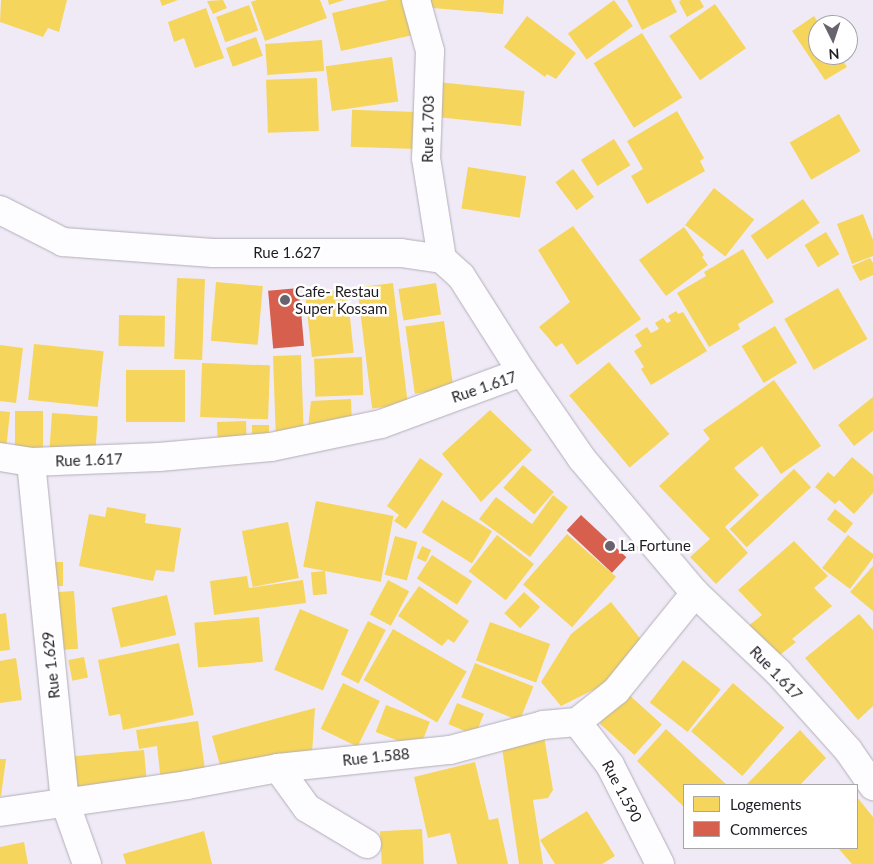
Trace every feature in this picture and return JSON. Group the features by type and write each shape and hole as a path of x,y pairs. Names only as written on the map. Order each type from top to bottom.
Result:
{"street":[{"name":"Rue 1.703","path":"416,0 430,51 426,158 442,259"},
{"name":"Rue 1.627","path":"0,210 62,242 213,253 401,253 442,259"},
{"path":"442,259 461,276 522,372"},
{"name":"Rue 1.617","path":"0,458 31,462 158,457 271,447 382,424 522,372 582,459 695,593 778,672 848,750 873,786"},
{"name":"Rue 1.629","path":"31,462 64,802 87,864"},
{"path":"577,722 616,691 695,593"},
{"name":"Rue 1.588","path":"0,812 187,785 278,768 450,750 543,725 577,722"},
{"name":"Rue 1.590","path":"577,722 610,765 660,864"},
{"path":"278,768 307,808 367,844"}],"building: Logements":[{"path":"1,0 67,0 59,32 48,28 43,37 0,22"},
{"path":"160,0 178,0 162,6"},
{"path":"223,0 227,8 213,14 207,1"},
{"path":"257,0 320,0 327,18 265,41 251,2"},
{"path":"328,0 344,0 329,5"},
{"path":"388,0 405,0 413,35 341,51 332,13"},
{"path":"421,0 504,0 503,14 421,7"},
{"path":"614,0 633,26 587,59 568,34"},
{"path":"627,0 671,0 677,12 642,30"},
{"path":"681,0 700,0 704,7 687,17 679,2"},
{"path":"715,4 746,48 700,80 669,36"},
{"path":"249,5 258,30 225,42 216,17"},
{"path":"206,8 224,58 195,68 184,38 174,42 168,22"},
{"path":"527,16 576,53 556,79 547,74 545,77 504,47"},
{"path":"808,20 808,55 792,31"},
{"path":"642,33 682,97 634,128 594,63"},
{"path":"256,37 263,56 233,67 226,48"},
{"path":"322,40 324,71 267,75 265,44"},
{"path":"392,57 398,102 332,111 326,66"},
{"path":"815,65 846,65 847,67 825,80"},
{"path":"317,78 319,131 268,133 266,80"},
{"path":"438,82 525,91 521,126 434,117"},
{"path":"352,110 417,112 416,149 351,147"},
{"path":"677,111 704,158 700,161 705,171 647,204 631,176 643,169 627,141"},
{"path":"839,114 860,151 811,180 790,142"},
{"path":"614,139 630,165 597,186 581,160"},
{"path":"468,167 526,176 520,218 461,208"},
{"path":"573,169 594,197 576,210 555,182"},
{"path":"714,188 754,219 725,256 685,225"},
{"path":"803,199 820,223 767,259 751,236"},
{"path":"863,214 873,240 873,256 852,264 837,224"},
{"path":"573,226 641,319 577,365 562,343 556,347 539,327 570,302 538,250"},
{"path":"684,227 704,255 702,257 708,265 666,296 639,260"},
{"path":"826,232 839,254 818,267 805,245"},
{"path":"743,249 774,302 738,324 740,329 709,347 677,293 706,276 704,272"},
{"path":"870,258 873,263 873,275 860,281 852,266"},
{"path":"177,278 205,279 202,360 174,359"},
{"path":"216,282 263,286 258,345 211,341"},
{"path":"393,283 408,404 372,408 357,287"},
{"path":"436,283 441,315 403,321 398,289"},
{"path":"838,288 868,339 814,370 784,319"},
{"path":"347,289 354,353 312,357 305,293"},
{"path":"676,311 678,314 683,312 707,351 651,385 641,369 644,367 634,351 642,346 635,335 647,327 651,333 659,329 655,323 663,318 667,323 671,321 668,316"},
{"path":"119,315 165,316 164,347 118,346"},
{"path":"444,321 453,388 415,394 405,326"},
{"path":"775,326 797,363 764,383 742,346"},
{"path":"34,344 104,351 98,407 28,400"},
{"path":"0,345 23,348 16,403 0,401"},
{"path":"301,355 304,432 276,433 273,356"},
{"path":"362,357 363,395 315,397 314,359"},
{"path":"609,362 669,434 630,467 569,395"},
{"path":"202,363 270,365 268,419 200,417"},
{"path":"126,370 185,370 185,422 126,422"},
{"path":"774,380 821,446 781,474 762,446 734,468 759,495 725,527 748,553 716,584 690,557 710,539 659,486 710,439 703,430"},
{"path":"873,397 873,431 854,446 838,425"},
{"path":"351,399 352,425 307,437 311,401"},
{"path":"490,410 532,450 481,502 442,454"},
{"path":"0,411 10,412 6,450 0,450"},
{"path":"15,411 43,411 43,456 15,456"},
{"path":"52,413 98,416 95,453 49,450"},
{"path":"246,421 247,447 218,448 217,422"},
{"path":"252,425 269,425 269,445 252,445"},
{"path":"852,457 873,475 873,493 854,514 839,500 835,504 815,487 828,472 834,477"},
{"path":"420,458 443,474 406,529 394,521 399,515 387,506"},
{"path":"523,465 554,492 534,515 503,488"},
{"path":"794,469 811,487 747,547 730,529"},
{"path":"553,495 568,507 530,557 479,519 496,497 532,524"},
{"path":"442,500 492,531 472,563 422,532"},
{"path":"316,501 394,516 381,582 303,567"},
{"path":"107,507 146,514 145,523 181,528 174,572 156,570 153,581 79,566 89,514 105,517"},
{"path":"835,509 853,523 845,533 827,519"},
{"path":"288,522 299,578 253,587 242,531"},
{"path":"567,534 616,577 572,627 523,585"},
{"path":"497,535 534,564 506,600 469,571"},
{"path":"848,535 873,554 873,558 850,589 822,568"},
{"path":"395,536 417,542 407,581 385,575"},
{"path":"794,541 828,576 814,588 832,606 792,639 796,642 775,659 747,627 762,615 738,590"},
{"path":"422,546 431,550 426,562 417,558"},
{"path":"432,555 472,581 457,605 417,578"},
{"path":"51,562 63,562 63,586 51,586"},
{"path":"873,566 873,611 850,592"},
{"path":"325,571 327,594 313,595 311,572"},
{"path":"247,576 249,588 303,580 306,603 214,615 210,581"},
{"path":"388,580 409,591 391,626 370,614"},
{"path":"419,586 469,621 454,643 448,639 442,646 398,616"},
{"path":"74,591 78,649 55,650 51,593"},
{"path":"524,592 540,607 520,628 504,613"},
{"path":"167,595 176,635 121,648 111,608"},
{"path":"611,602 643,642 605,684 561,706 541,682 571,634"},
{"path":"300,609 349,630 323,690 274,670"},
{"path":"6,613 10,650 0,651 0,614"},
{"path":"859,614 873,630 873,706 858,720 805,658"},
{"path":"259,617 263,662 198,667 194,623"},
{"path":"368,621 386,630 359,684 341,674"},
{"path":"490,622 550,644 536,682 476,661"},
{"path":"393,629 467,672 437,723 364,680"},
{"path":"179,643 194,715 123,730 120,714 109,716 98,660"},
{"path":"84,657 88,678 72,681 68,660"},
{"path":"16,658 22,700 0,703 0,661"},
{"path":"683,660 721,690 688,732 650,703"},
{"path":"475,663 533,687 520,721 461,697"},
{"path":"343,683 380,701 357,747 321,729"},
{"path":"733,683 784,728 742,776 691,731"},
{"path":"627,693 662,724 634,755 600,723"},
{"path":"457,703 484,714 475,735 448,724"},
{"path":"386,705 430,722 419,749 376,732"},
{"path":"315,708 312,753 223,776 212,736"},
{"path":"198,721 206,776 161,782 157,746 139,749 136,730"},
{"path":"666,729 726,784 683,784 683,806 637,761"},
{"path":"800,730 826,758 801,784 747,784"},
{"path":"544,736 553,790 548,798 533,800 543,864 519,864 501,741"},
{"path":"144,750 147,786 76,792 73,756"},
{"path":"0,759 6,759 1,796 0,796"},
{"path":"475,762 489,820 498,818 508,864 457,864 450,833 428,838 414,777"},
{"path":"858,798 873,817 873,864 852,864 839,849 858,849"},
{"path":"587,811 615,856 602,864 555,864 540,840"},
{"path":"422,829 424,864 382,864 380,831"},
{"path":"204,831 212,864 126,864 123,854"},
{"path":"24,842 28,864 0,864 0,847"}],"building: Commerces":[{"path":"299,288 304,346 273,348 268,291"},
{"path":"581,515 626,557 612,573 567,530"}],"place":[{"name":"Cafe- Restau Super Kossam","path":"285,300"},
{"name":"La Fortune","path":"610,546"}]}
